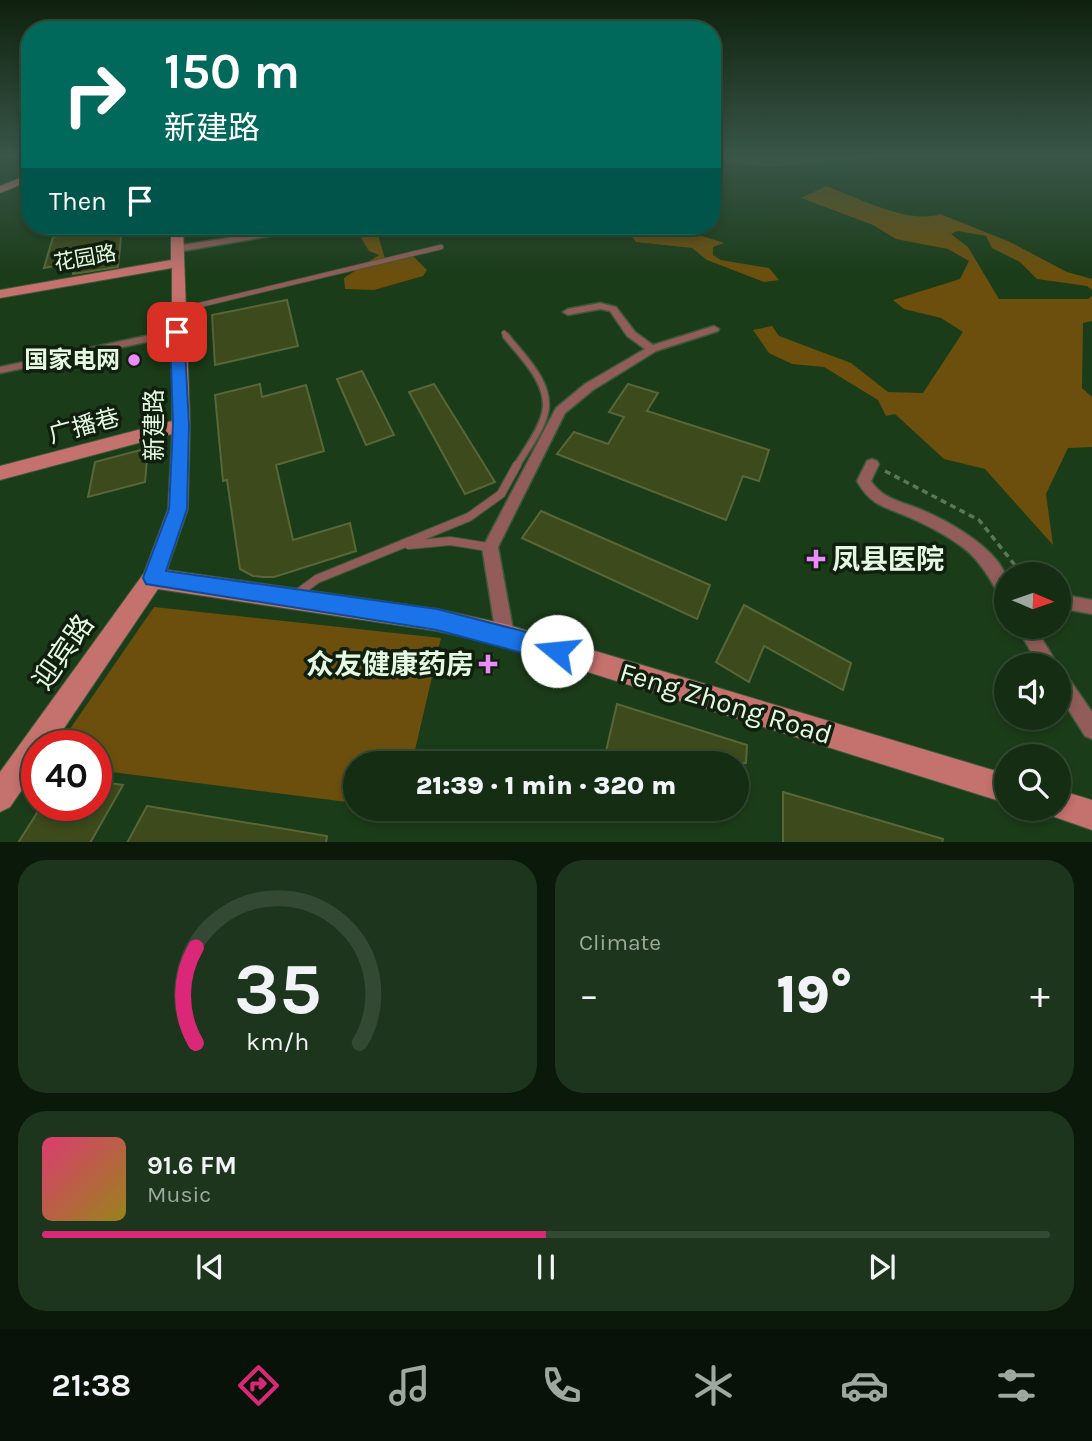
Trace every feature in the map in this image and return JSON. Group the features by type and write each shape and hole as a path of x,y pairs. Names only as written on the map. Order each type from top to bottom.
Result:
{"street":[{"name":"新建路","path":"153,578 178,509 181,425 177,235"},
{"path":"176,256 275,235"},
{"name":"花园路","path":"0,294 176,256"},
{"path":"568,312 600,306 613,309 631,334 652,349"},
{"path":"505,635 490,547 560,411 589,387 652,349 714,329"},
{"name":"广播巷","path":"0,473 181,425"},
{"path":"872,464 864,481 869,492 887,504 914,513 968,543 994,570"},
{"name":"Feng Zhong Road","path":"153,578 437,620 505,635 994,785"},
{"name":"迎宾路","path":"0,797 153,578"},
{"path":"1071,603 1092,607"},
{"path":"1071,697 1092,729"},
{"path":"1071,809 1092,815"}],"lane":[{"path":"177,310 441,247"},
{"path":"0,370 177,332"},
{"path":"291,598 317,579 469,517 501,494 545,414 547,402 544,387 503,333"},
{"path":"394,548 432,541 464,542 490,547"}],"path":[{"path":"872,464 979,520 1012,562"}],"shaded area":[{"path":"807,195 848,195 898,213 913,216 940,214 1008,241 1067,272 1092,279 1092,290 1087,286 1037,279 1020,262 992,248 986,236 958,231 951,234 968,247 999,299 1088,299 1092,296 1092,321 1083,323 1082,388 1092,397 1092,447 1068,448 1046,494 1053,545 985,469 944,459 895,414 886,416 878,400 824,367 792,364 769,353 753,330 772,326 779,336 851,363 888,392 923,393 963,332 941,318 904,309 893,300 960,279 969,261 948,249 896,239 873,225 801,198"},
{"path":"378,235 386,262 412,255 427,270 423,276 374,290 345,289 344,278 379,255 369,251 361,238"},
{"path":"631,235 699,235 724,243 713,247 713,255 721,260 769,268 779,280 764,282 707,260 692,248 636,242"},
{"path":"154,607 441,638 415,751 343,751 343,801 112,772 112,730 69,730"}],"building":[{"path":"121,235 118,267 73,274 76,262 44,268 53,237"},
{"path":"287,300 298,346 215,365 212,315"},
{"path":"362,371 394,435 366,445 337,379"},
{"path":"260,384 262,397 306,385 324,451 276,465 293,540 350,523 356,551 274,577 253,576 240,569 227,480 223,481 215,395"},
{"path":"434,384 495,482 465,494 409,392"},
{"path":"628,384 658,393 647,411 769,450 759,481 743,476 726,520 557,454 574,432 608,444 624,417 609,412"},
{"path":"148,448 145,482 88,497 95,462"},
{"path":"541,511 710,585 697,619 522,538"},
{"path":"744,605 851,663 843,690 764,646 749,682 716,662"},
{"path":"617,704 747,745 747,751 606,751"},
{"path":"112,783 123,785 112,804"},
{"path":"783,792 943,839 942,842 783,842"},
{"path":"147,806 327,836 326,842 128,842"},
{"path":"32,821 103,821 91,842 19,842"}],"place":[{"name":"国家电网","path":"134,360"},
{"name":"凤县医院","path":"816,559"},
{"name":"众友健康药房","path":"488,664"}],"route":[{"path":"177,332 181,425 178,509 153,578 437,620 505,635 557,651"}]}
